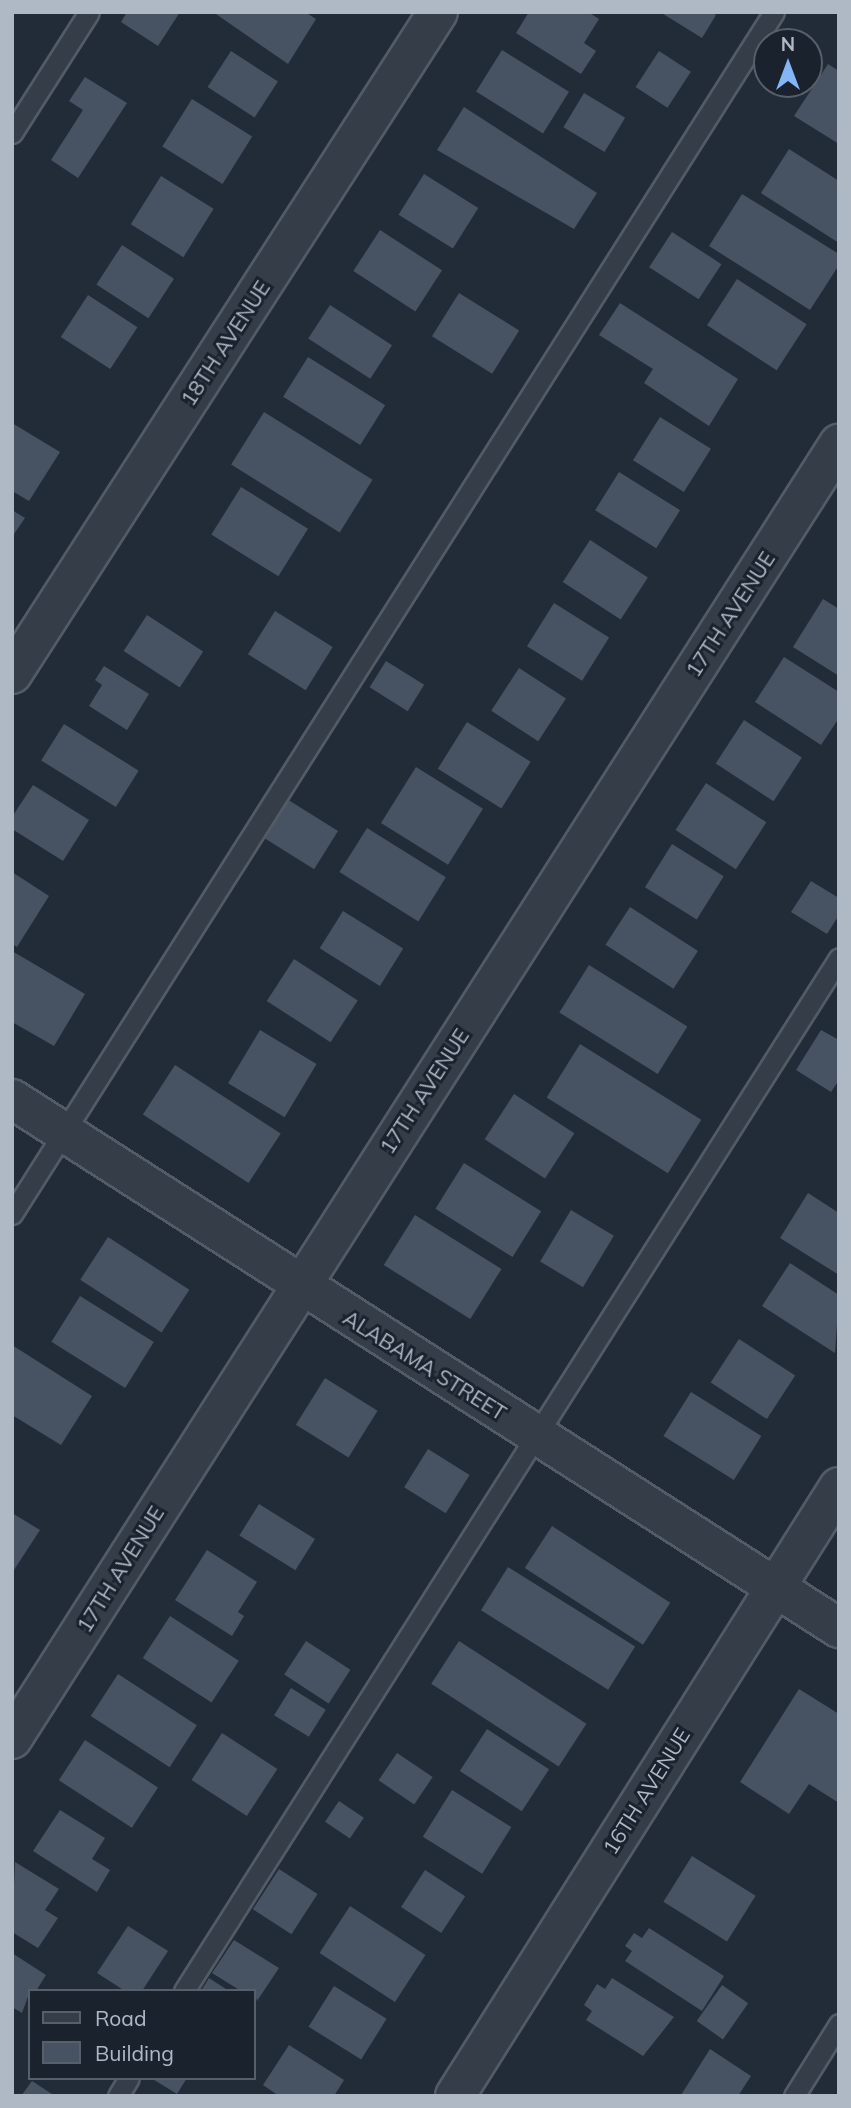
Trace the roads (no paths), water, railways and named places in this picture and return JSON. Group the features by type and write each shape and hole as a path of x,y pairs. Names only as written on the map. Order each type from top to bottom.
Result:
{"street":[{"name":"18TH AVENUE","path":"12,674 438,12"},
{"name":"17TH AVENUE","path":"12,1739 299,1285 839,444"},
{"name":"ALABAMA STREET","path":"12,1099 772,1589 839,1628"},
{"name":"16TH AVENUE","path":"455,2096 772,1589 839,1487"}],"lane":[{"path":"12,133 89,12"},
{"path":"12,1214 774,12"},
{"path":"185,1989 839,958"},
{"path":"794,2096 839,2024"},
{"path":"118,2096 128,2080"}]}
